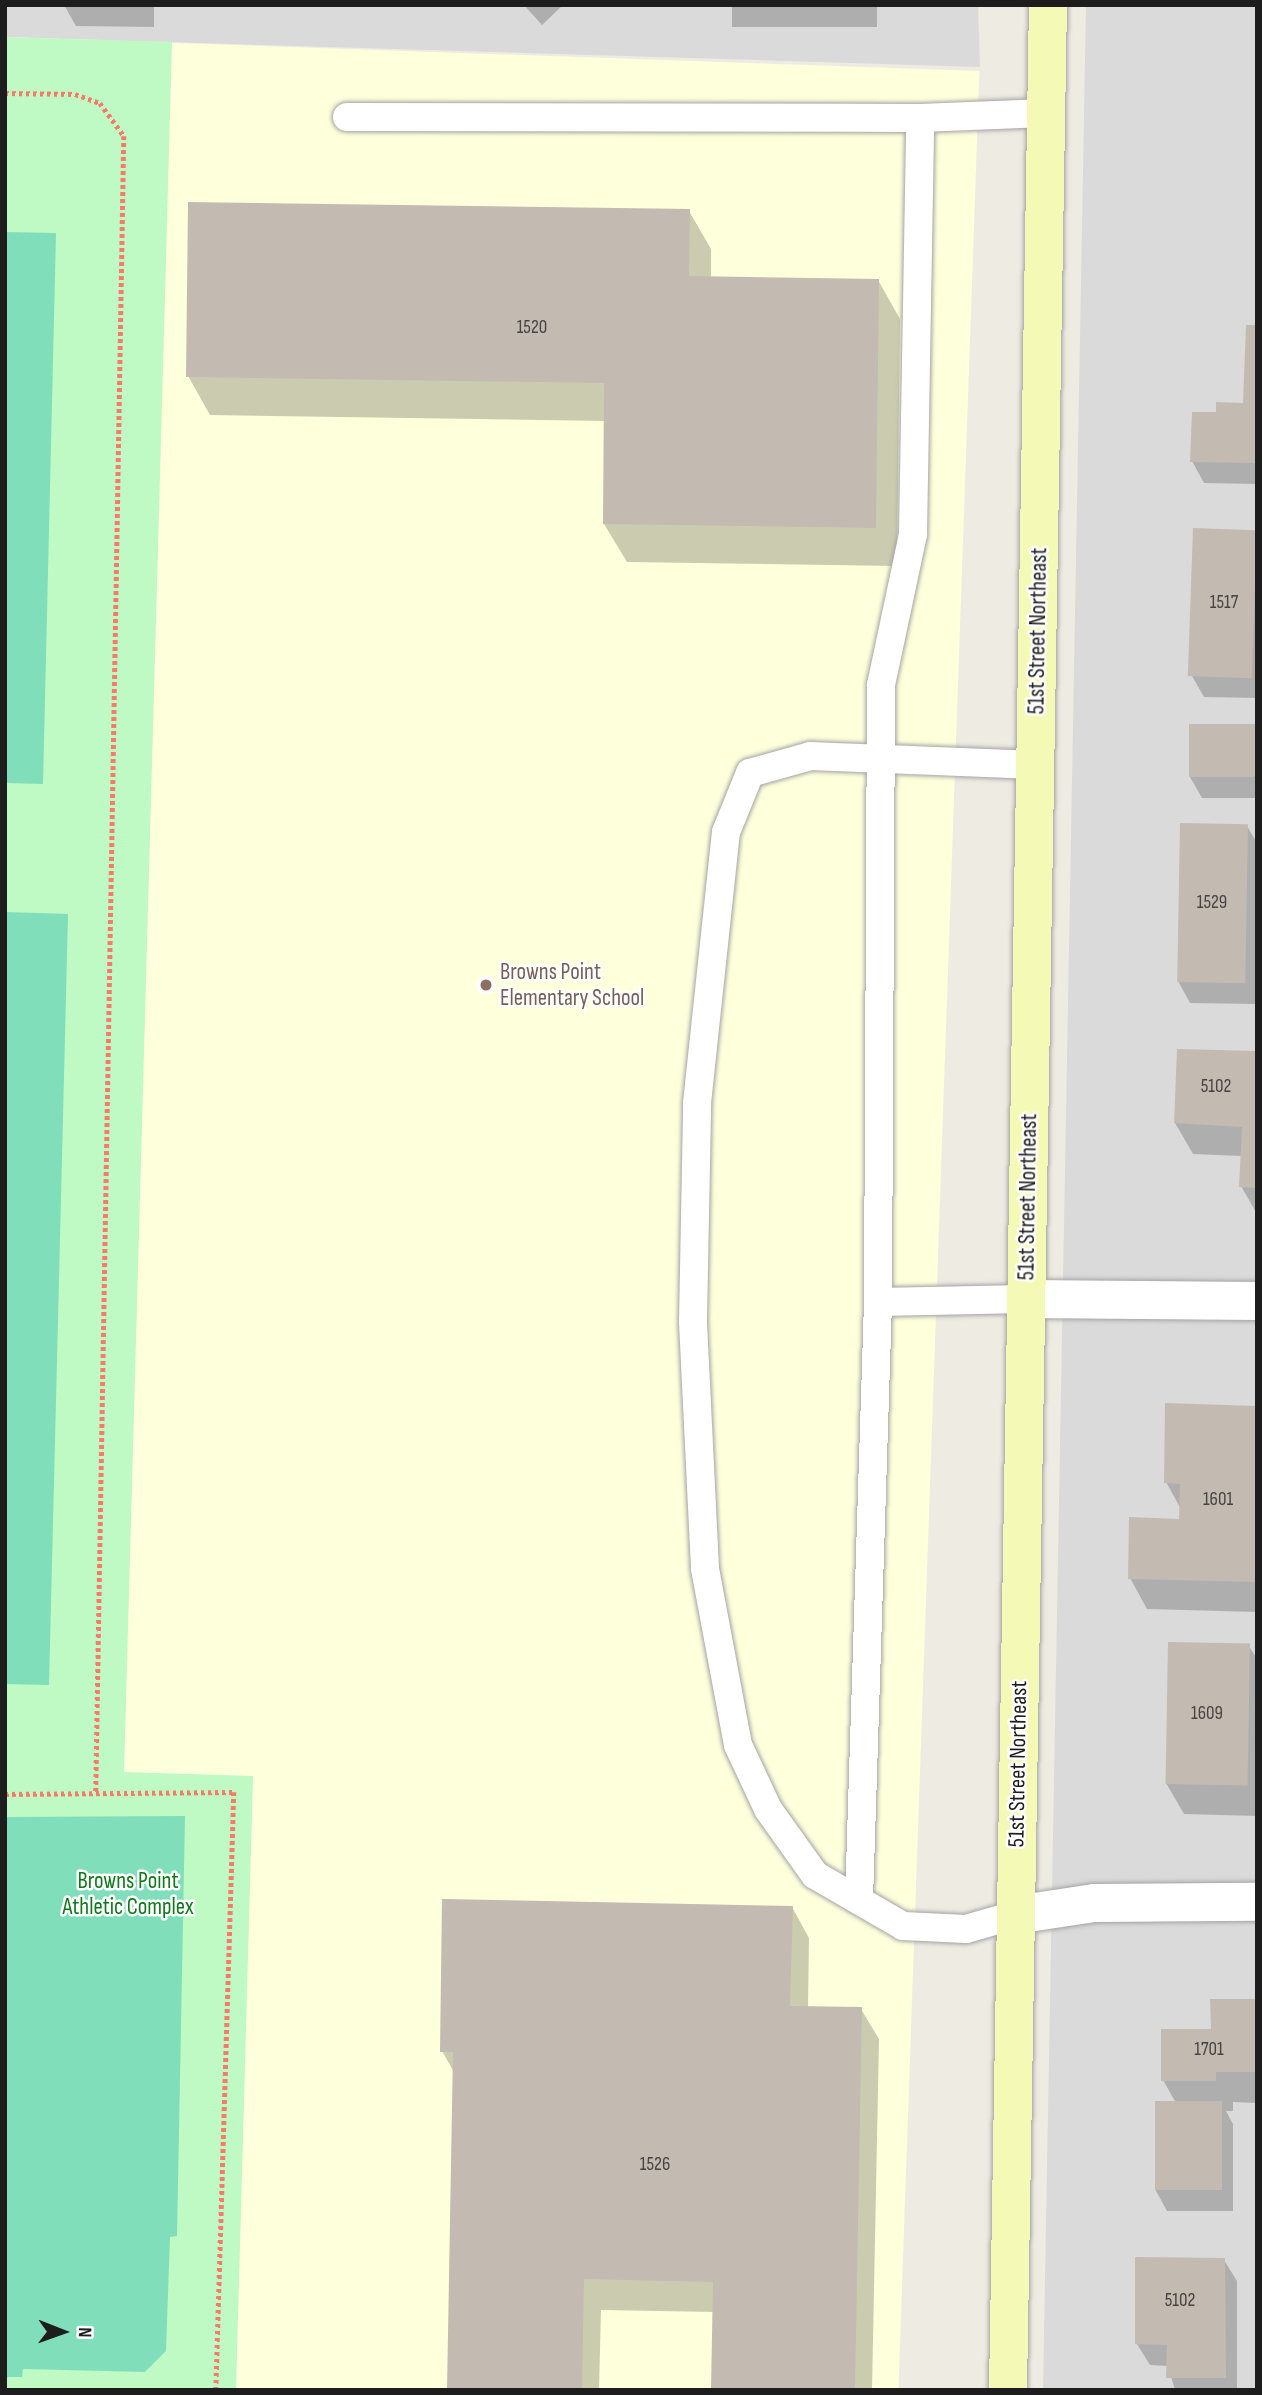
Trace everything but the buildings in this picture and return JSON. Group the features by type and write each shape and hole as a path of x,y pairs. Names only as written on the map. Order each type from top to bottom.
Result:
{"street":[{"name":"51st Street Northeast","path":"1009,2390 1048,5"},
{"path":"1027,1299 1257,1301"},
{"path":"1015,1915 1094,1903 1257,1902"}],"lane":[{"path":"348,117 920,118 1046,113"},
{"path":"859,1900 878,1302 883,762 881,685 913,534 920,118"},
{"path":"1015,1915 966,1929 903,1926 815,1875 768,1809 738,1745 705,1568 693,1321 697,1102 726,832 750,773 811,757 883,762 1035,765"},
{"path":"878,1302 1027,1299"}],"path":[{"path":"5,93 75,94 100,103 124,136 104,1537 96,1794"},
{"path":"5,1794 234,1792 216,2390"}],"shaded area":[{"path":"5,5 978,5 980,67 5,37"},
{"path":"1086,5 1257,5 1257,2390 1043,2390"},
{"name":"Browns Point Elementary School","path":"5,37 979,71 898,2390 5,2390"}],"green space":[{"name":"Browns Point Athletic Complex","path":"5,37 172,42 124,1772 253,1776 236,2390 5,2390"},
{"path":"5,232 56,233 43,784 5,783"},
{"path":"5,912 68,914 49,1685 5,1684"},
{"path":"185,1816 177,2236 170,2237 166,2351 145,2372 23,2369 22,2377 5,2377 5,1817"}],"place":[{"name":"Browns Point Elementary School","path":"486,985"}]}
